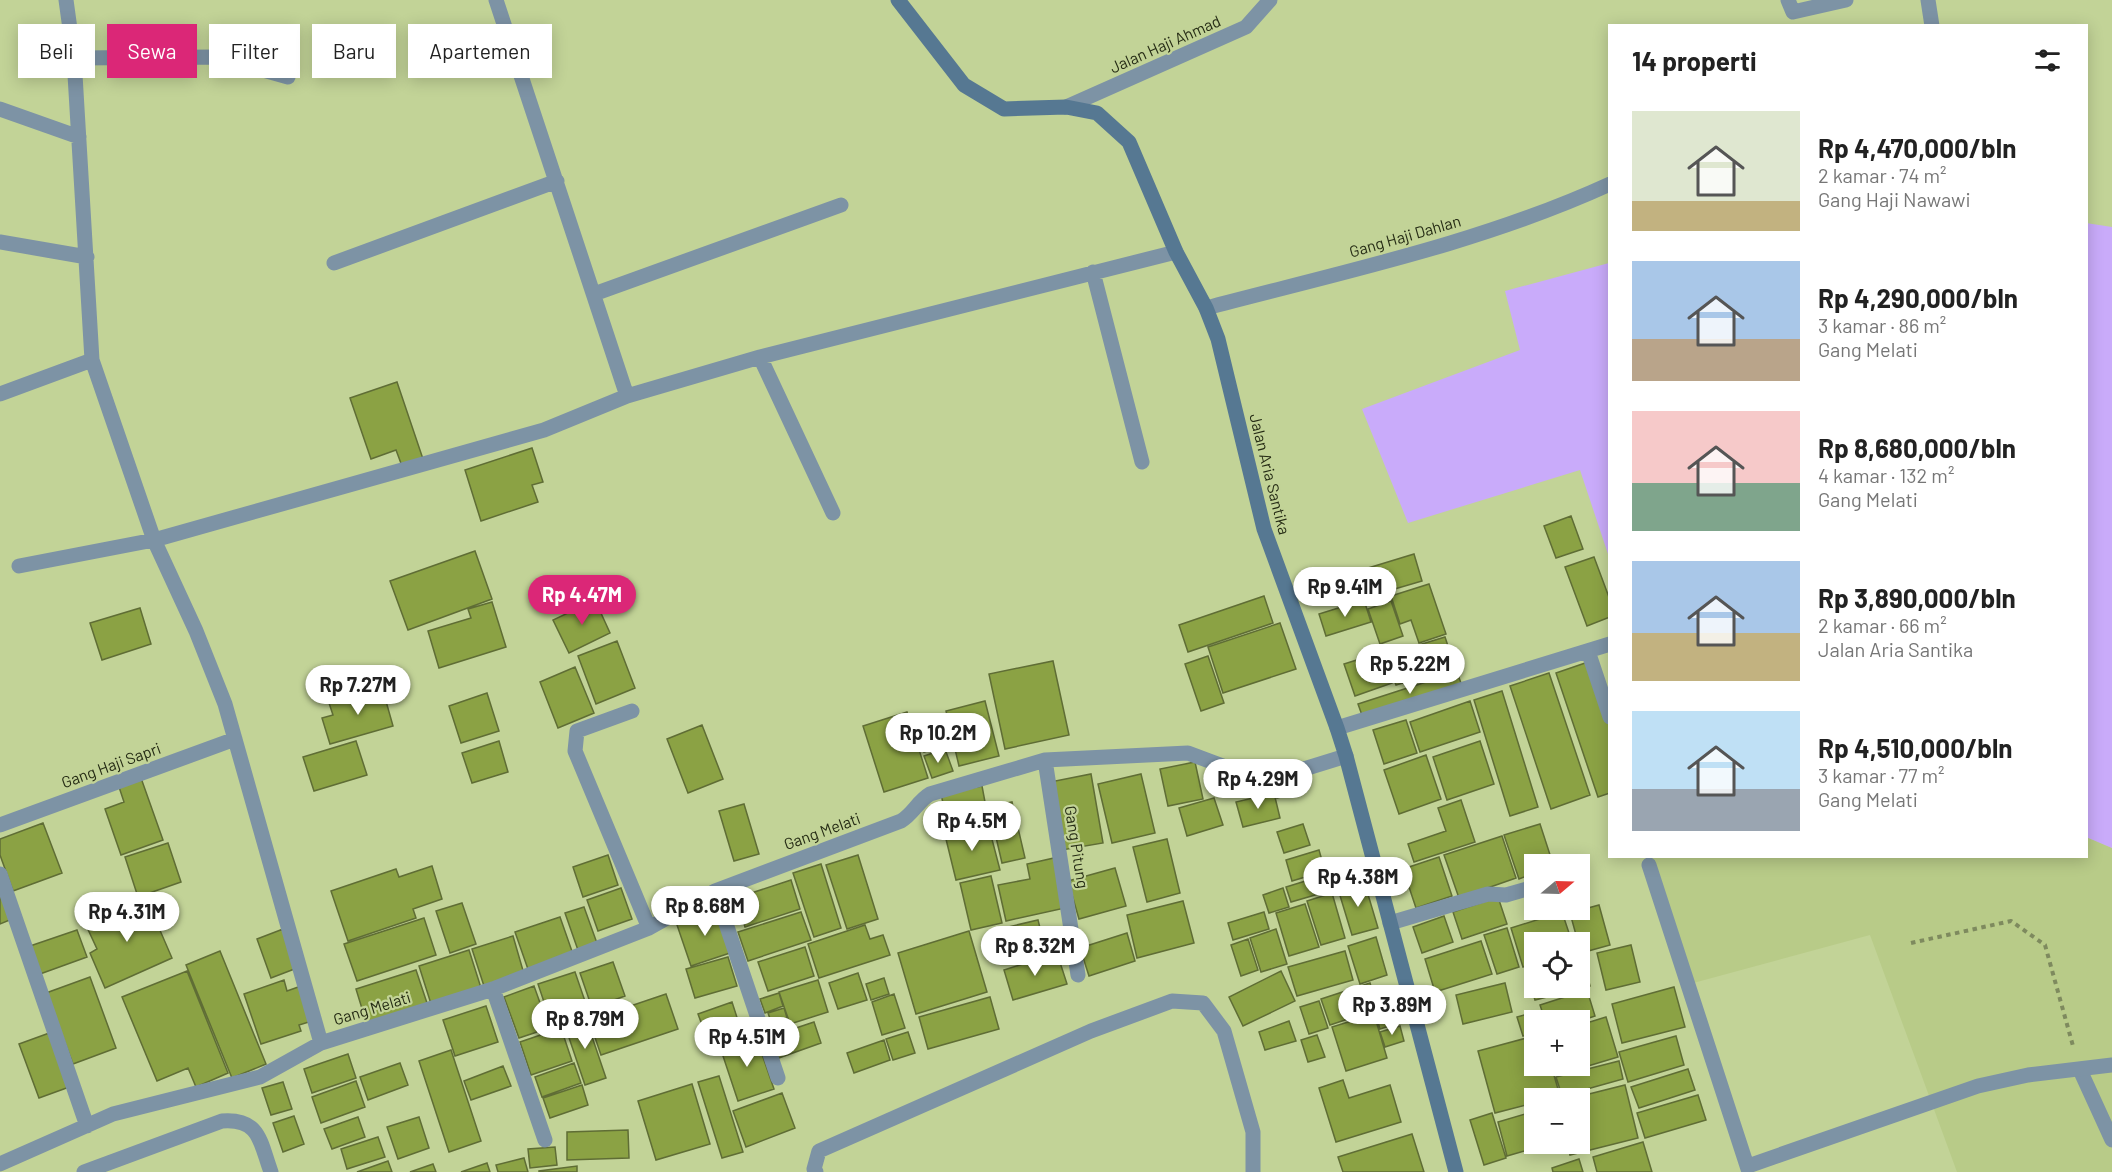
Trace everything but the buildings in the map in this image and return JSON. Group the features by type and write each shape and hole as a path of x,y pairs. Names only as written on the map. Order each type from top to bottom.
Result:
{"street":[{"path":"66,0 70,24"},
{"path":"496,0 627,396"},
{"name":"Jalan Aria Santika","path":"898,0 964,85 1004,109 1066,107 1097,113 1129,142 1176,252 1206,308 1218,339 1263,529 1346,756 1456,1172"},
{"name":"Jalan Haji Ahmad","path":"1066,107 1246,27 1270,0"},
{"path":"1792,12 1846,0"},
{"path":"1928,0 1932,24"},
{"path":"95,58 209,57"},
{"path":"76,78 92,360 154,540 196,631 225,704 321,1043"},
{"path":"0,109 79,137"},
{"path":"334,264 557,181"},
{"name":"Gang Haji Dahlan","path":"1206,308 1450,244 1581,197 1608,185"},
{"path":"594,294 841,205"},
{"path":"0,242 87,257"},
{"path":"19,566 154,540 544,430 627,396 760,357 1176,252"},
{"path":"1093,272 1142,462"},
{"path":"760,357 833,513"},
{"path":"0,394 92,360"},
{"path":"1337,728 1608,645"},
{"path":"1588,651 1608,711"},
{"path":"632,711 577,731 575,751 649,928"},
{"name":"Gang Haji Sapri","path":"0,825 235,739"},
{"name":"Gang Melati","path":"0,1164 113,1114 260,1077 321,1043 493,989 649,928 715,891 901,821 930,794 1045,760 1188,753 1244,774 1304,769 1346,756"},
{"name":"Gang Pitung","path":"1045,760 1078,975"},
{"path":"1648,865 1748,1169 1978,1086 2028,1075 2112,1065"},
{"path":"0,874 87,1126"},
{"path":"1390,923 1488,894 1506,895 1524,890"},
{"path":"715,891 778,1078"},
{"path":"493,989 545,1140"},
{"path":"816,1172 814,1169 819,1150 1091,1030 1172,1001 1203,1003 1224,1031 1253,1132 1252,1172"},
{"path":"2080,1070 2112,1140"},
{"path":"84,1172 222,1121 237,1120 248,1124 257,1135 271,1172"}],"path":[{"path":"1911,944 2011,921 2045,945 2080,1070"}],"shaded area":[{"path":"2088,223 2112,227 2112,848 2088,838"},
{"path":"1608,263 1608,554 1580,470 1408,523 1362,409 1520,350 1505,291"},
{"path":"2088,837 2112,848 2112,1172 1957,1172 1870,935 1686,985 1649,858 2088,858"}]}
